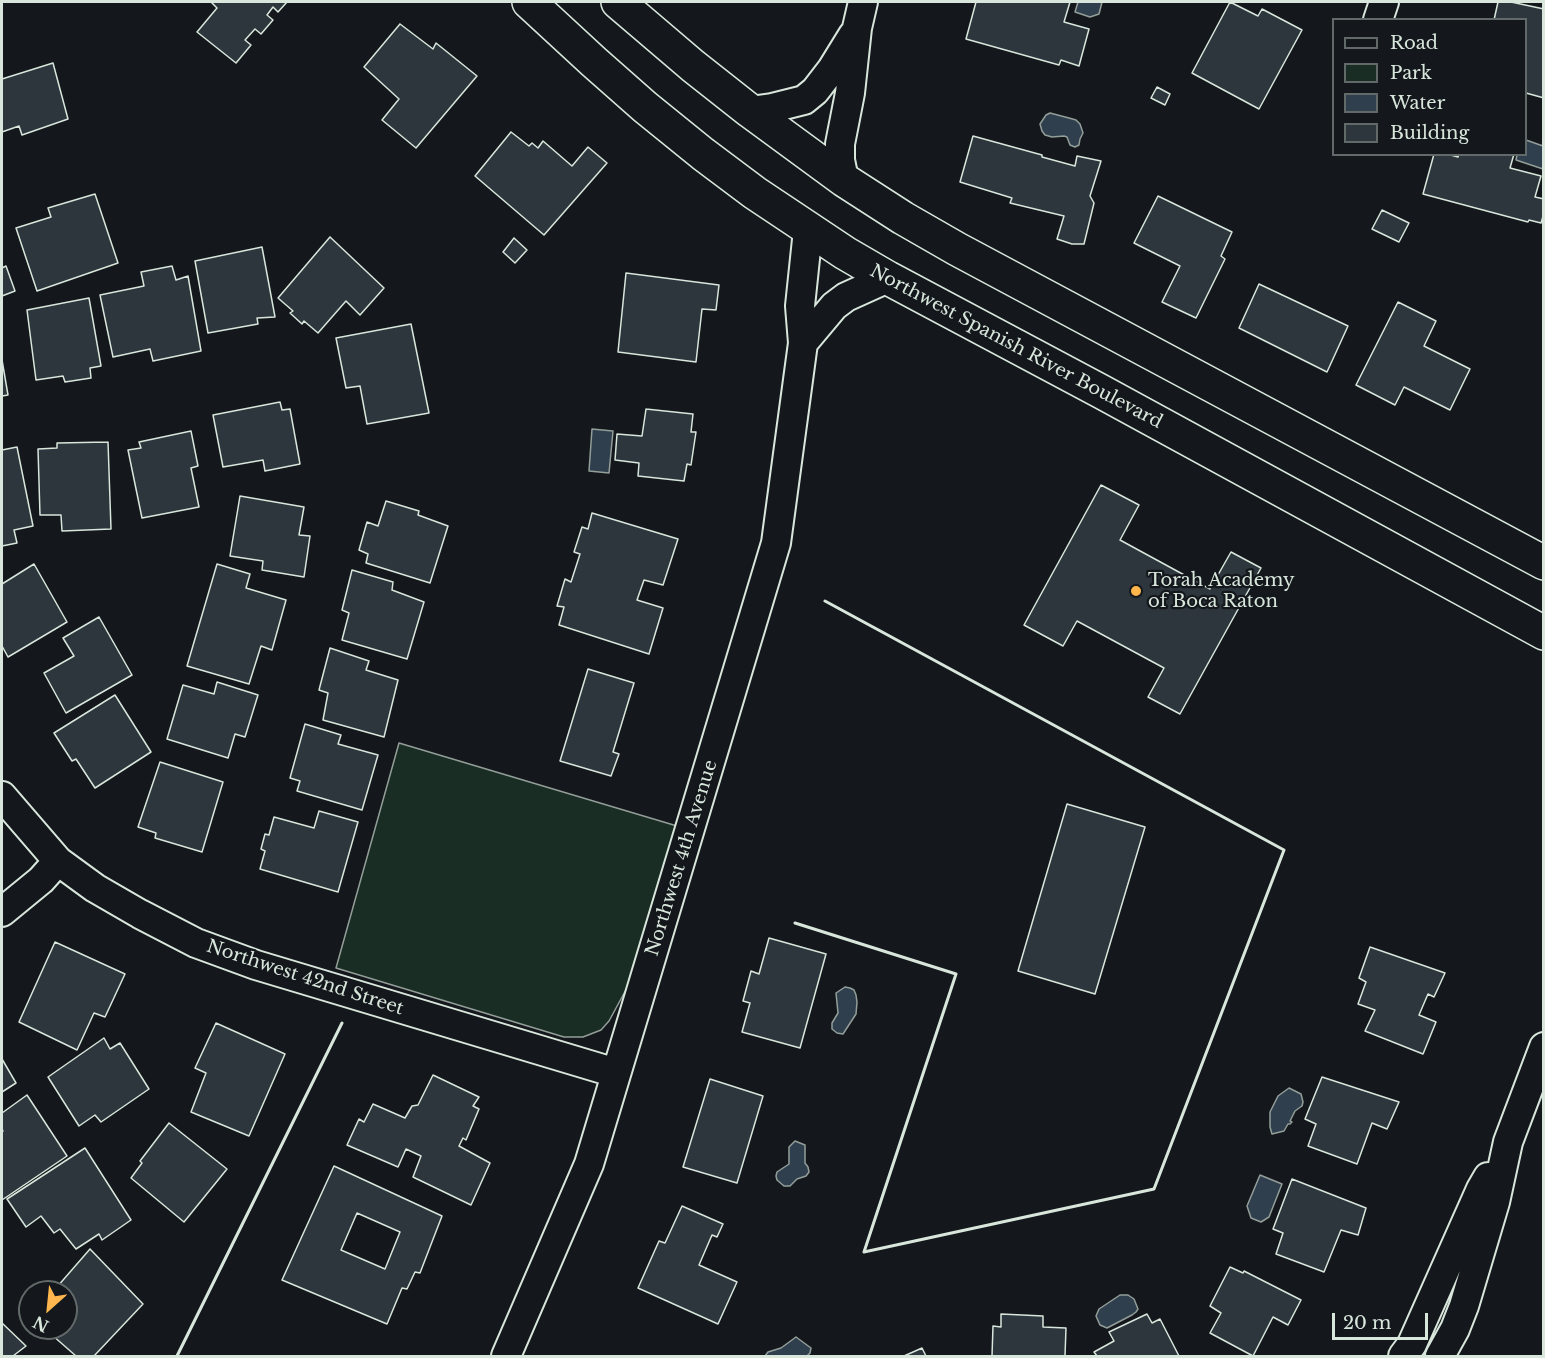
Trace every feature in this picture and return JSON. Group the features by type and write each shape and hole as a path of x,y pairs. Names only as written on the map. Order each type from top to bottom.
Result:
{"main road":[{"name":"Northwest Spanish River Boulevard","path":"529,2 645,107 755,193 808,230 888,278 1544,633"},
{"path":"618,2 750,111 844,180 903,218 1544,563"}],"street":[{"path":"1379,18 1384,2"},
{"path":"750,111 804,100 815,91 832,69 860,15"},
{"path":"844,180 840,144 850,93 860,15"},
{"name":"Northwest 4th Avenue","path":"506,1356 589,1164 776,543 803,343 800,306 808,230"},
{"path":"803,343 834,306 846,297 888,278"},
{"name":"Northwest 42nd Street","path":"2,796 58,861 95,888 196,943 256,965 616,1074"},
{"path":"2,912 41,880 58,861"},
{"path":"1440,1356 1455,1329 1464,1306 1495,1202 1508,1142 1544,1047"},
{"path":"1403,1356 1412,1344 1481,1189 1508,1142"}],"green space":[{"path":"399,743 677,826 628,986 609,1021 601,1030 583,1037 564,1037 336,968"}],"water":[{"path":"1078,2 1102,2 1099,14 1090,17 1075,12"},
{"path":"1050,113 1076,120 1080,124 1083,133 1079,145 1075,147 1070,145 1067,137 1064,136 1045,135 1040,124"},
{"path":"1527,140 1543,146 1543,169 1516,160 1517,156 1527,156"},
{"path":"592,429 613,431 609,473 589,471"},
{"path":"845,987 854,990 857,1002 856,1014 843,1034 832,1029 832,1023 838,1013 836,993"},
{"path":"1289,1088 1301,1094 1302,1106 1295,1111 1290,1121 1292,1122 1284,1131 1272,1134 1270,1112 1278,1096"},
{"path":"795,1141 805,1145 805,1163 809,1172 790,1186 784,1186 776,1176 777,1172 789,1164 789,1147"},
{"path":"1260,1175 1282,1184 1269,1217 1261,1222 1251,1218 1247,1206"},
{"path":"1120,1295 1128,1295 1134,1299 1138,1309 1136,1312 1107,1328 1100,1325 1096,1316 1099,1309"},
{"path":"796,1337 811,1348 807,1356 765,1356 768,1352 781,1348"}],"building":[{"path":"211,2 287,2 278,12 273,7 267,15 273,20 261,34 255,29 245,40 251,45 236,63 197,32 217,8"},
{"path":"976,2 1070,2 1064,22 1089,29 1079,66 1061,60 1059,65 966,39"},
{"path":"1230,2 1258,16 1262,9 1302,30 1259,109 1192,73"},
{"path":"1498,2 1511,2 1544,9 1544,98 1527,93 1527,18 1494,18"},
{"path":"400,24 433,49 436,43 477,76 416,148 382,120 399,99 364,67"},
{"path":"53,63 68,119 22,135 19,126 2,132 2,79"},
{"path":"1157,87 1170,94 1165,105 1151,98"},
{"path":"511,132 529,146 532,143 538,148 543,141 572,166 588,147 607,163 544,235 475,176"},
{"path":"973,136 1075,166 1077,156 1101,161 1090,196 1094,203 1084,244 1072,244 1057,239 1064,216 1010,203 1012,198 960,182"},
{"path":"1433,156 1513,156 1510,168 1541,176 1535,197 1544,199 1544,213 1541,223 1529,220 1528,222 1423,194"},
{"path":"95,194 118,263 37,291 16,228 51,217 48,208"},
{"path":"1158,196 1232,232 1221,256 1225,259 1196,318 1162,302 1180,266 1134,243"},
{"path":"1382,210 1409,223 1399,242 1372,229"},
{"path":"330,237 384,288 360,315 346,301 318,333 304,321 302,324 290,313 293,311 278,298"},
{"path":"514,238 527,250 515,263 503,252"},
{"path":"262,247 275,317 257,318 258,324 208,333 195,261"},
{"path":"6,266 15,291 2,296 2,268"},
{"path":"172,266 176,280 188,276 201,351 153,361 150,349 113,357 100,295 144,286 141,272"},
{"path":"626,273 719,285 716,310 702,309 696,362 618,352"},
{"path":"1259,284 1348,326 1327,372 1239,328"},
{"path":"89,298 101,366 90,368 91,378 65,382 63,376 36,380 27,310"},
{"path":"1398,302 1436,321 1424,346 1470,369 1450,410 1404,387 1395,405 1356,385"},
{"path":"411,324 429,413 367,424 360,386 346,388 336,338"},
{"path":"2,360 8,395 2,396"},
{"path":"280,402 282,410 290,409 300,464 265,471 263,460 223,467 213,415"},
{"path":"646,409 693,414 691,432 696,432 691,465 687,464 684,481 638,476 639,463 615,460 617,434 642,436"},
{"path":"191,431 198,466 191,468 199,507 142,518 128,450 141,448 139,442"},
{"path":"108,442 111,529 62,531 61,515 40,515 38,449 57,448 57,443"},
{"path":"17,447 33,526 14,530 17,543 2,546 2,450"},
{"path":"1101,485 1139,505 1120,540 1210,589 1231,552 1261,568 1180,714 1148,697 1164,668 1077,621 1063,646 1024,625"},
{"path":"240,496 304,507 299,535 310,536 304,577 262,570 263,561 230,556"},
{"path":"386,501 419,511 418,515 448,526 430,583 366,563 368,554 359,550 367,522 378,526"},
{"path":"592,513 678,539 663,585 644,580 637,600 663,608 649,654 559,625 564,607 557,606 565,579 571,582 580,554 574,552 582,527 588,529"},
{"path":"34,564 67,622 8,657 2,646 2,584"},
{"path":"217,564 250,574 246,588 286,600 272,650 261,646 249,684 187,666"},
{"path":"352,570 393,582 392,590 424,602 407,659 342,640 349,613 342,610"},
{"path":"99,617 132,675 66,713 44,673 74,656 63,638"},
{"path":"330,648 369,661 366,670 398,680 384,737 323,720 328,693 319,690"},
{"path":"588,669 634,683 613,752 619,754 611,776 560,761"},
{"path":"217,682 258,695 245,737 235,734 228,758 167,739 183,685 214,694"},
{"path":"115,695 151,752 95,788 76,759 72,761 54,733"},
{"path":"305,724 341,735 338,744 378,755 362,810 297,791 300,781 290,778"},
{"path":"160,762 223,782 202,852 155,838 156,833 138,827"},
{"path":"1067,804 1145,827 1095,994 1018,971"},
{"path":"319,811 358,822 338,892 260,869 265,851 261,849 265,834 269,835 274,817 314,828"},
{"path":"769,938 826,954 800,1048 742,1032 750,1003 743,1001 751,971 759,974"},
{"path":"55,942 125,974 105,1017 94,1013 77,1050 19,1022"},
{"path":"1370,947 1445,973 1434,997 1428,994 1419,1015 1436,1022 1423,1054 1365,1031 1375,1010 1358,1004 1366,982 1359,978"},
{"path":"216,1023 285,1054 249,1136 191,1112 206,1073 195,1068"},
{"path":"104,1038 110,1049 120,1043 149,1089 101,1122 95,1115 79,1126 48,1077"},
{"path":"2,1059 16,1083 2,1092"},
{"path":"433,1075 479,1097 473,1106 479,1109 466,1140 463,1138 459,1146 490,1163 471,1205 413,1177 421,1156 406,1149 398,1167 347,1145 359,1119 364,1122 373,1104 405,1118 412,1106 418,1105"},
{"path":"1322,1077 1399,1102 1387,1129 1372,1123 1357,1164 1308,1146 1316,1124 1305,1119"},
{"path":"710,1079 763,1096 737,1183 683,1167"},
{"path":"27,1095 67,1156 2,1200 2,1113"},
{"path":"169,1123 227,1169 184,1222 131,1178 142,1163 140,1161"},
{"path":"85,1148 131,1220 102,1240 99,1234 76,1249 60,1229 54,1233 41,1216 26,1227 7,1199"},
{"path":"334,1166 442,1216 420,1273 415,1272 407,1289 402,1288 387,1324 282,1280","holes":["357,1213 400,1232 385,1269 341,1250"]},
{"path":"1292,1179 1366,1208 1358,1235 1341,1230 1324,1272 1276,1254 1283,1233 1273,1229"},
{"path":"682,1206 723,1224 717,1237 712,1235 699,1265 737,1282 718,1324 638,1288 659,1241 665,1243"},
{"path":"90,1249 143,1304 94,1356 76,1356 58,1340 78,1340 78,1280 63,1280"},
{"path":"1230,1267 1243,1273 1244,1271 1301,1300 1288,1325 1273,1317 1253,1356 1210,1333 1221,1313 1210,1306"},
{"path":"1001,1314 1043,1316 1043,1327 1066,1328 1065,1356 992,1356 993,1326 1001,1327"},
{"path":"1147,1314 1152,1323 1160,1319 1179,1356 1097,1356 1094,1352 1114,1341 1109,1332"},
{"path":"2,1323 26,1346 13,1356 2,1356"},
{"path":"922,1348 926,1356 904,1356"}],"wall":[{"path":"795,923 956,974 864,1252 1154,1189 1284,850 825,601"},
{"path":"177,1356 342,1023"}],"place":[{"name":"Torah Academy of Boca Raton","path":"1136,591"}]}
